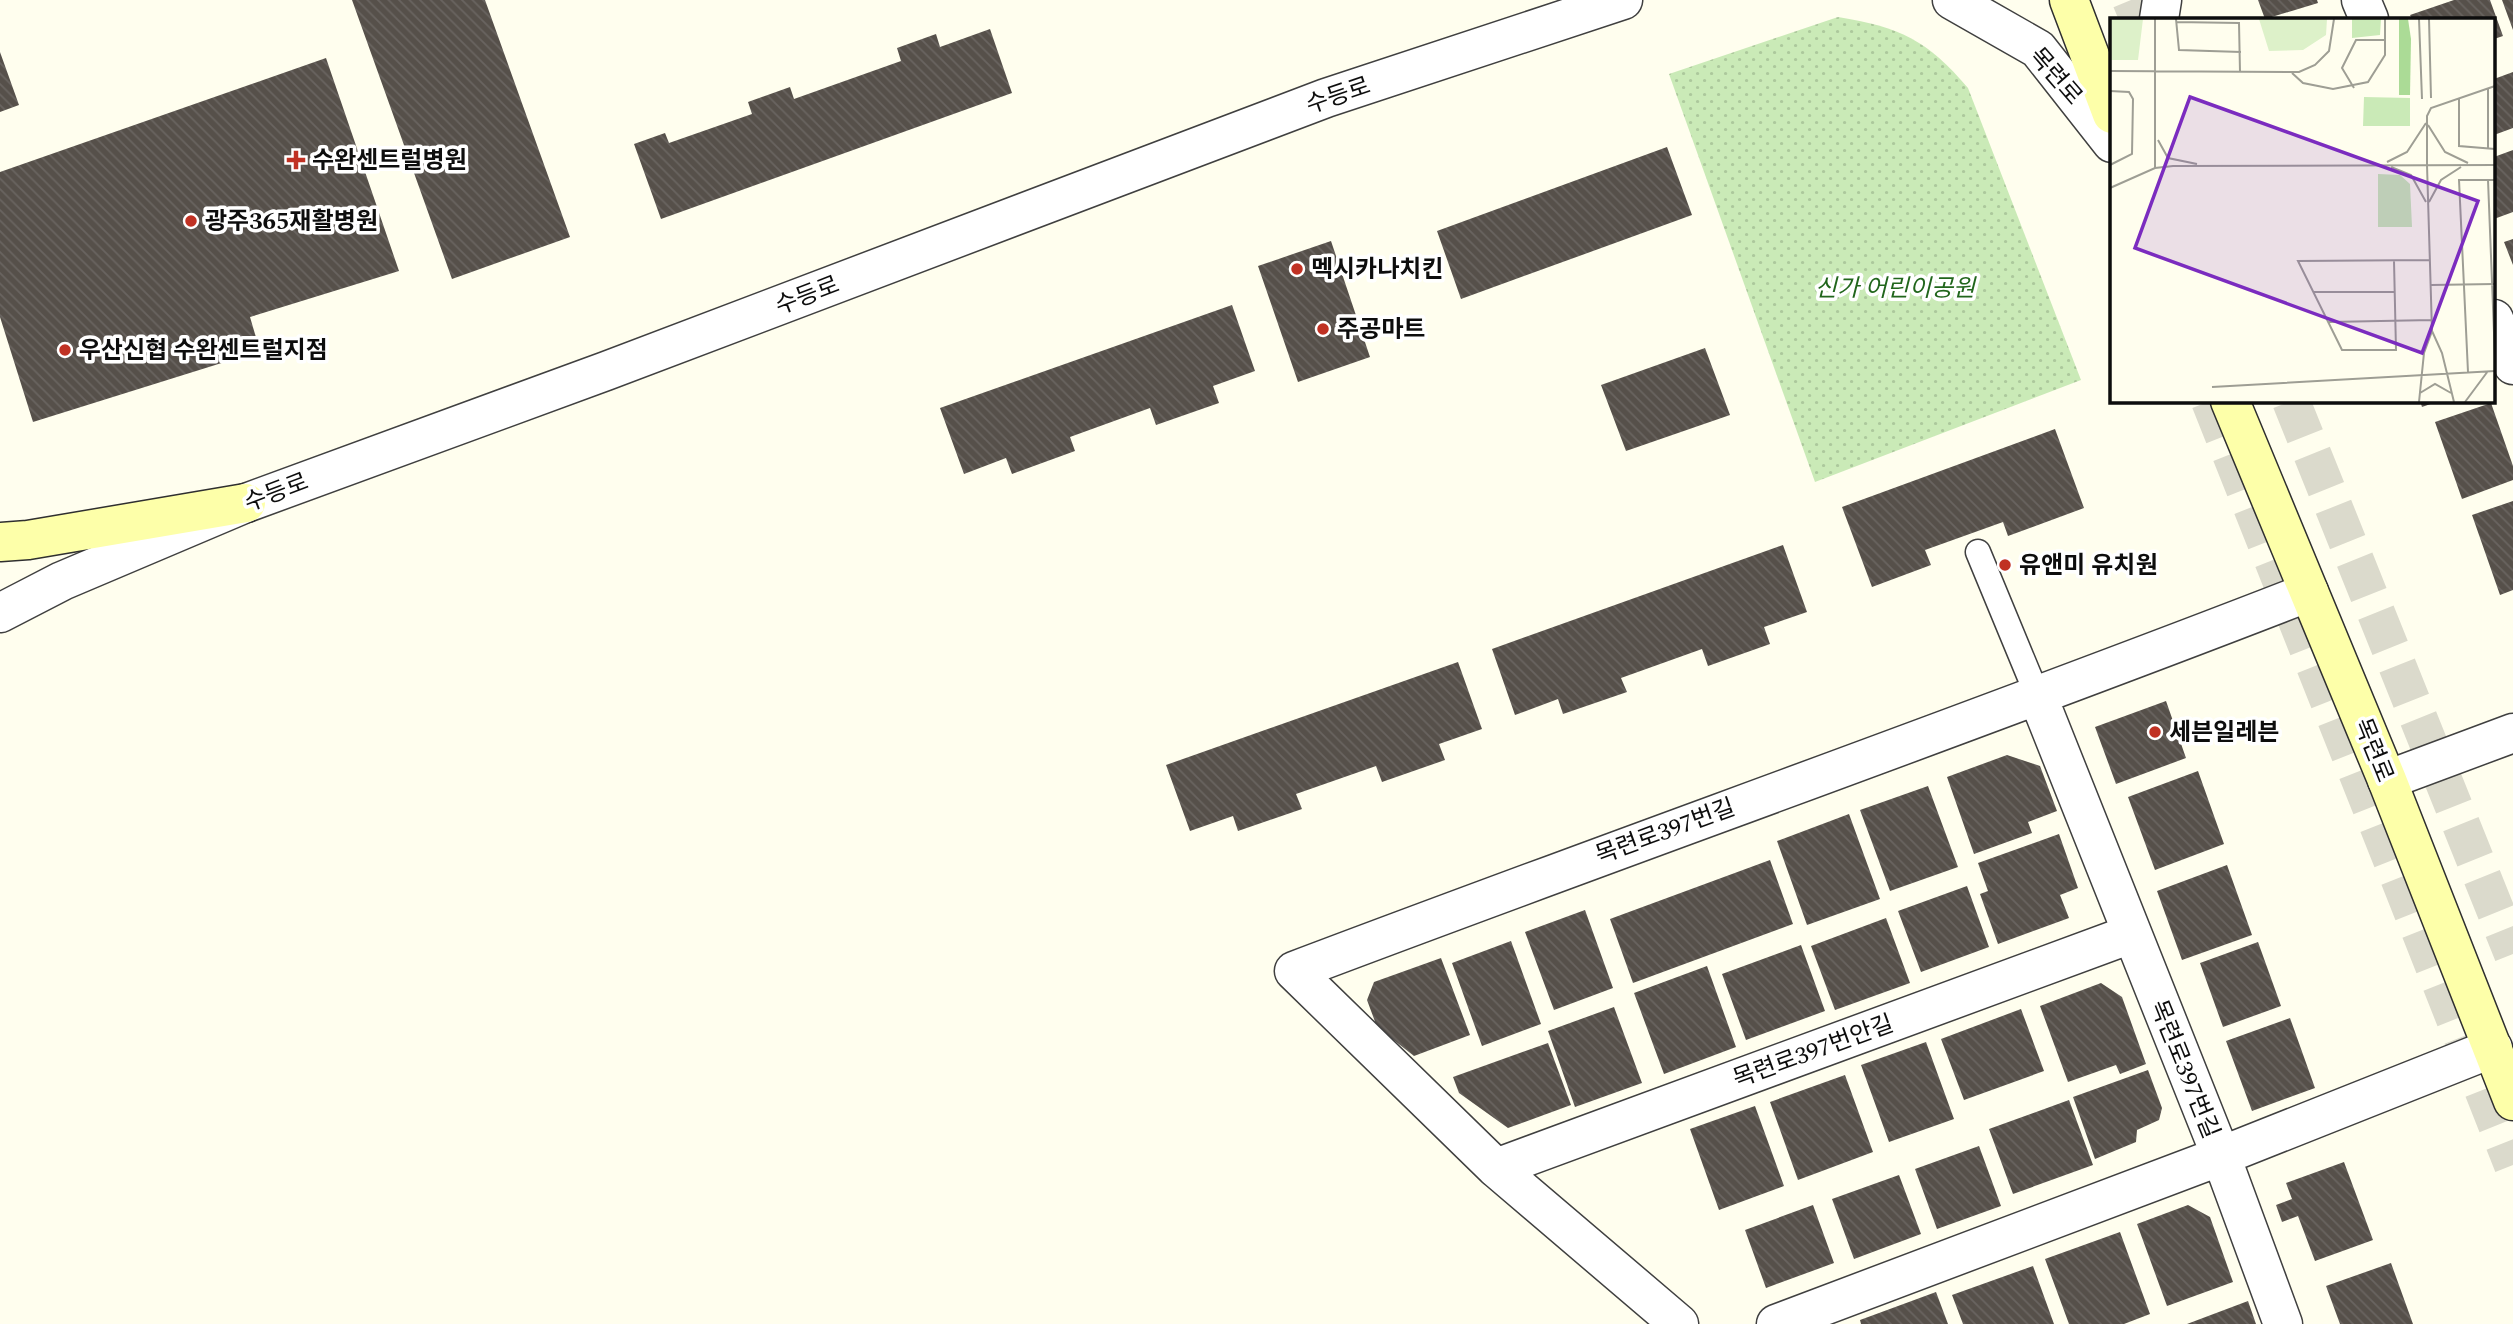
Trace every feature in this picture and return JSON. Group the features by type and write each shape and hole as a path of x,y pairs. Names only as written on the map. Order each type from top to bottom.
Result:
{"main road":[{"name":"목련로","path":"2069,0 2110,109"},
{"name":"목련로","path":"2230,402 2387,780 2513,1101"},
{"path":"0,541 28,540 246,503"}],"street":[{"name":"수등로","path":"0,613 62,581 246,503 619,366 1326,98 1623,0"},
{"name":"목련로","path":"1952,0 2038,48 2110,141"},
{"path":"2159,18 2162,0"},
{"path":"2361,0 2369,18"},
{"path":"2496,324 2513,365"},
{"name":"목련로397번길","path":"1496,1168 1294,971 1646,838 2038,697 2309,592"},
{"name":"목련로397번길","path":"2038,697 2221,1156 2283,1324"},
{"path":"2387,780 2513,733"},
{"name":"목련로397번안길","path":"1496,1168 2131,934"},
{"path":"1776,1324 2221,1156 2493,1048"},
{"path":"1496,1168 1679,1324"}],"lane":[{"path":"1978,551 2038,697"}],"green space":[{"name":"신가 어린이공원","path":"1838,17 1879,26 1911,38 1939,58 1968,88 2081,380 1815,482 1669,74"}],"building":[{"path":"352,0 485,0 570,237 452,279"},
{"path":"2258,0 2317,0 2318,3 2268,18 2265,18"},
{"path":"2454,0 2490,0 2503,36 2496,38 2496,18 2412,18 2410,15"},
{"path":"2502,0 2513,0 2513,30"},
{"path":"990,29 1012,93 661,219 634,144 665,133 669,143 752,114 748,102 790,87 794,99 901,61 897,48 936,34 940,47"},
{"path":"0,52 19,105 0,112"},
{"name":"광주365재활병원","path":"326,58 399,271 250,317 260,351 33,422 0,317 0,172"},
{"path":"2513,72 2513,128 2496,134 2496,78"},
{"path":"1667,147 1692,215 1461,299 1437,231"},
{"path":"2513,150 2513,212 2496,218 2496,156"},
{"path":"2513,239 2513,265 2504,242"},
{"path":"1331,241 1370,357 1298,382 1258,266"},
{"path":"1232,305 1255,371 1213,386 1219,403 1156,425 1150,408 1070,437 1075,451 1012,474 1006,458 964,474 940,408"},
{"path":"1705,348 1730,415 1626,451 1601,385"},
{"path":"2420,402 2436,402 2422,407"},
{"path":"2491,403 2513,466 2513,480 2462,499 2435,422"},
{"path":"2055,429 2084,508 2008,536 2003,522 1925,550 1931,565 1872,587 1842,507"},
{"path":"2513,501 2513,590 2500,595 2472,515"},
{"path":"1783,545 1807,612 1764,627 1770,644 1708,666 1702,649 1621,678 1627,692 1563,714 1558,699 1515,715 1492,649"},
{"path":"1458,662 1482,729 1439,744 1445,760 1382,782 1376,766 1296,794 1302,809 1238,831 1233,816 1190,831 1166,765"},
{"path":"2166,701 2186,758 2116,784 2095,727"},
{"path":"2007,755 2040,766 2057,811 2028,822 2032,833 1974,854 1947,777"},
{"path":"2198,771 2224,844 2155,870 2128,797"},
{"path":"1928,786 1958,867 1890,891 1860,810"},
{"path":"1849,814 1880,899 1807,925 1777,841"},
{"path":"2059,834 2078,888 2060,895 2069,918 1998,944 1980,894 1988,891 1978,863"},
{"path":"1770,860 1793,924 1633,983 1610,919"},
{"path":"2227,865 2252,935 2182,960 2157,891"},
{"path":"1967,886 1989,947 1921,972 1898,911"},
{"path":"1585,910 1613,988 1554,1010 1525,932"},
{"path":"1886,918 1910,983 1835,1010 1811,946"},
{"path":"1511,941 1541,1024 1482,1046 1452,963"},
{"path":"2258,942 2281,1006 2223,1027 2200,963"},
{"path":"1801,945 1825,1011 1746,1040 1722,974"},
{"path":"1441,958 1470,1035 1414,1056 1377,1027 1367,1000 1374,982"},
{"path":"1707,966 1736,1047 1664,1074 1634,993"},
{"path":"2101,983 2122,997 2146,1064 2120,1074 2116,1065 2068,1082 2040,1006"},
{"path":"1614,1007 1642,1083 1575,1107 1548,1031"},
{"path":"2021,1009 2044,1071 1964,1100 1941,1039"},
{"path":"2290,1018 2315,1088 2252,1111 2226,1041"},
{"path":"1926,1042 1954,1119 1889,1142 1861,1065"},
{"path":"1548,1043 1571,1105 1508,1128 1459,1093 1453,1077"},
{"path":"2148,1070 2162,1108 2159,1120 2137,1130 2136,1142 2095,1159 2073,1097"},
{"path":"1845,1075 1873,1152 1798,1180 1770,1102"},
{"path":"2069,1100 2093,1165 2013,1194 1989,1129"},
{"path":"1755,1106 1784,1186 1719,1210 1690,1129"},
{"path":"1979,1146 2001,1206 1937,1229 1915,1169"},
{"path":"2344,1162 2373,1240 2315,1261 2298,1216 2282,1222 2276,1205 2292,1199 2286,1183"},
{"path":"1899,1175 1921,1234 1854,1259 1832,1199"},
{"path":"1813,1205 1834,1263 1766,1288 1745,1230"},
{"path":"2188,1205 2210,1217 2233,1282 2167,1306 2137,1224"},
{"path":"2120,1232 2150,1314 2124,1324 2069,1324 2045,1259"},
{"path":"2391,1263 2413,1324 2340,1324 2326,1286"},
{"path":"2033,1266 2054,1324 1963,1324 1952,1295"},
{"path":"1936,1292 1948,1324 1861,1324 1860,1320"},
{"path":"2248,1301 2256,1324 2187,1324"}],"tunnel":[{"path":"2131,0 2139,18"},
{"path":"2210,402 2513,1165"},
{"path":"2291,402 2513,954"}],"place":[{"name":"수완센트럴병원","path":"296,160"},
{"name":"광주365재활병원","path":"191,221"},
{"name":"멕시카나치킨","path":"1297,269"},
{"name":"주공마트","path":"1323,329"},
{"name":"우산신협 수완센트럴지점","path":"65,350"},
{"name":"유앤미 유치원","path":"2005,565"},
{"name":"세븐일레븐","path":"2155,732"}]}
